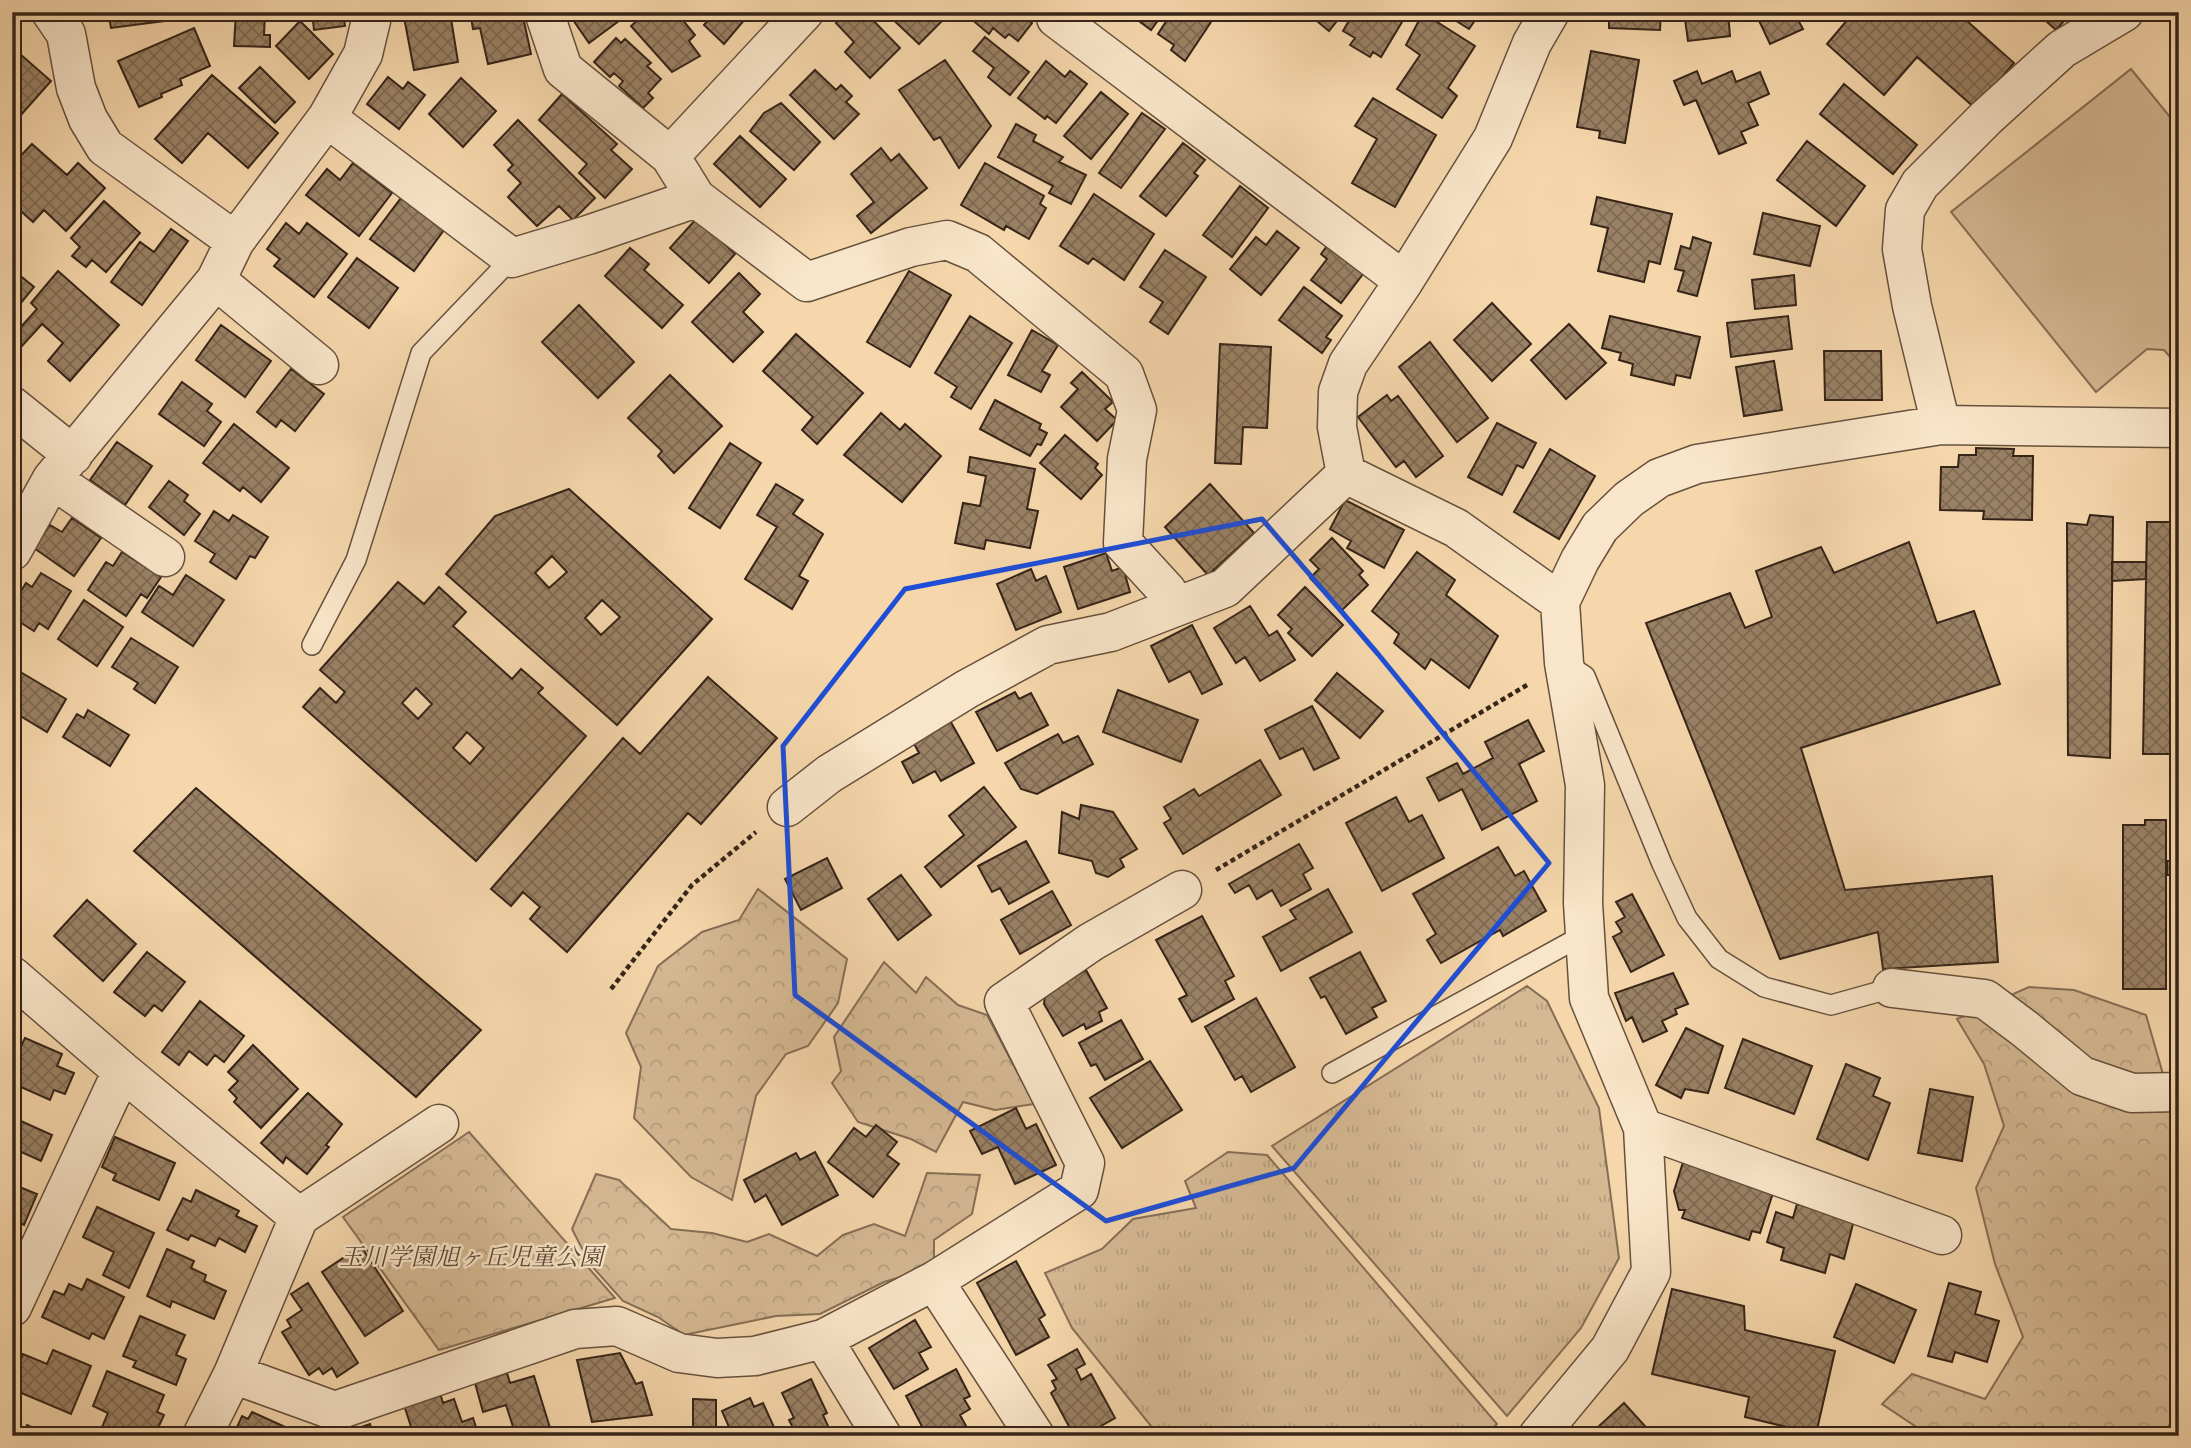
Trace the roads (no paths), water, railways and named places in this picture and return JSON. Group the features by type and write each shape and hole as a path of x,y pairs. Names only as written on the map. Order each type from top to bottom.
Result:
{"street":[{"path":"51,12 66,34 76,88 88,119 105,147 235,241"},
{"path":"12,551 62,467 216,280 235,241 327,118 363,54 373,12"},
{"path":"544,12 563,69 670,156 696,198 807,282 911,247 947,240 978,253 1124,374 1137,410 1127,458 1123,543 1167,591 1173,608"},
{"path":"670,156 804,12"},
{"path":"1346,474 1337,427 1338,391 1348,364 1404,281 1493,138 1532,43 1550,12"},
{"path":"1941,425 1912,306 1902,250 1905,210 1920,184 1987,117 2062,49 2124,12"},
{"path":"1056,18 1404,281"},
{"path":"327,118 512,258 696,198"},
{"path":"216,280 319,365"},
{"path":"12,406 62,467 164,557"},
{"path":"1538,1436 1610,1349 1651,1272 1643,1128 1589,998 1583,904 1585,785 1564,663 1560,602 1580,560 1600,527 1629,499 1659,478 1697,464 1941,425 2179,428"},
{"path":"1346,474 1456,528 1560,602"},
{"path":"787,807 829,774 967,689 1048,645 1111,632 1225,588 1346,474"},
{"path":"233,1374 335,1411 575,1329 617,1326 679,1353 717,1358 755,1356 823,1339 934,1281 1079,1191 1085,1163 1004,1002 1091,943 1182,890"},
{"path":"12,976 299,1217"},
{"path":"1892,988 1985,999 2082,1076 2132,1093 2179,1092"},
{"path":"12,1307 122,1071"},
{"path":"202,1436 233,1374 299,1217 439,1124"},
{"path":"1643,1128 1942,1235"},
{"path":"934,1281 1035,1436"},
{"path":"823,1339 882,1436"}],"lane":[{"path":"312,645 356,560 421,353 512,258"},
{"path":"1564,663 1585,676 1687,918 1719,960 1763,986 1831,1005 1892,988"},
{"path":"1332,1073 1585,934"}],"park label":[{"name":"玉川学園旭ヶ丘児童公園","path":"471,1257"}]}
